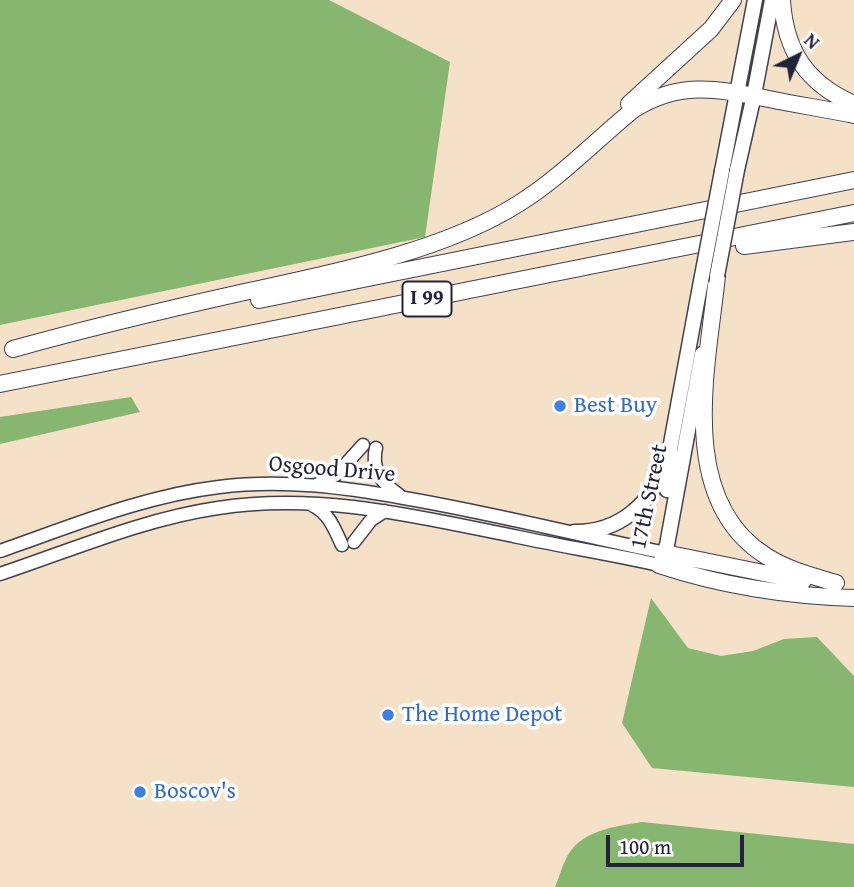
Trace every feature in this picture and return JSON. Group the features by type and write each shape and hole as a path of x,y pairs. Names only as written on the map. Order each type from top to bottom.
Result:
{"highway":[{"path":"567,166 711,29 733,0"},
{"path":"782,0 785,28 791,46 804,69 829,92 854,104"},
{"path":"6,350 100,325 332,273 416,249 474,228 534,193 646,101 675,91 719,89 854,115"},
{"name":"I 99","path":"6,350 854,180"},
{"name":"I 99","path":"0,384 854,213"},
{"path":"620,261 854,232"},
{"path":"717,275 705,403 708,464 716,495 735,528 765,555 792,570 836,583"},
{"path":"660,556 800,581 854,584"},
{"path":"660,556 692,576 787,594 854,598"}],"main road":[{"name":"17th Street","path":"660,556 717,275 738,92 755,0"},
{"name":"17th Street","path":"660,556 670,472 670,449 701,281 729,171 754,95 772,0"},
{"path":"316,485 336,475 363,445"},
{"path":"376,448 374,457 377,472 387,486 402,498"},
{"path":"574,532 587,532 612,525 633,513 656,487 670,449"},
{"name":"Osgood Drive","path":"0,551 136,503 242,484 348,488 574,532 660,556"},
{"name":"Osgood Drive","path":"0,574 175,516 244,504 305,502 385,512 660,556"},
{"path":"305,502 330,519 348,543 371,520 385,512"}],"green space":[{"path":"0,0 329,0 450,62 425,237 0,325"},
{"path":"131,397 140,412 0,444 0,417"},
{"path":"651,598 688,648 721,656 753,651 784,639 817,637 854,676 854,787 652,768 622,723"},
{"path":"642,822 854,844 854,887 555,887 571,851 588,836"}],"place":[{"name":"Best Buy","path":"560,406"},
{"name":"The Home Depot","path":"388,715"},
{"name":"Boscov's","path":"140,792"}]}
